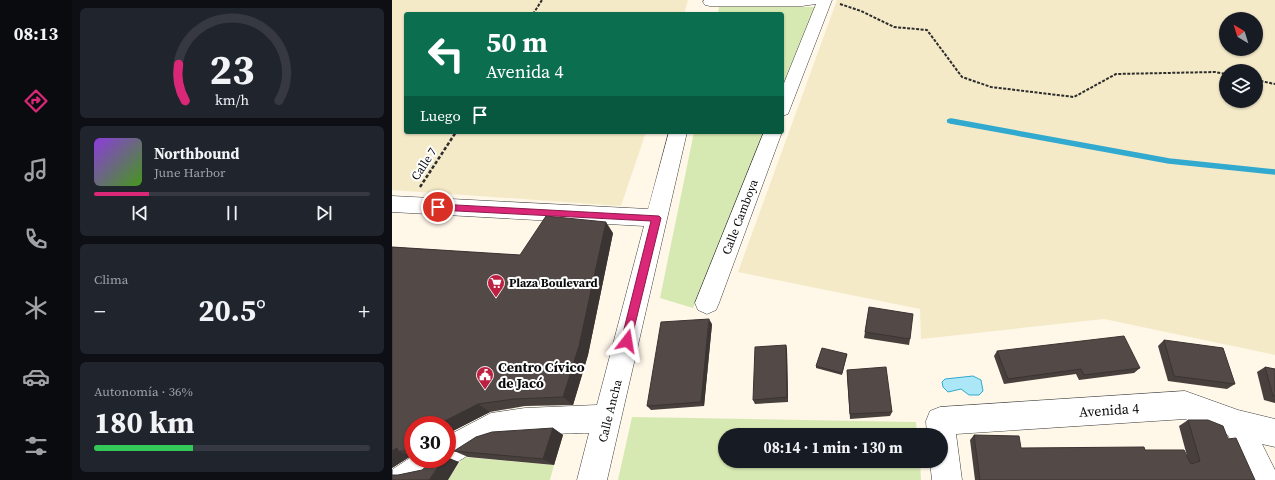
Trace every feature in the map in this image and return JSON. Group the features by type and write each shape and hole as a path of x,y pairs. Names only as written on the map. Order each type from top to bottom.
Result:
{"street":[{"path":"709,5 802,2 815,0"},
{"path":"784,105 830,1"},
{"name":"Calle Ancha","path":"592,480 677,134"},
{"name":"Calle Camboya","path":"707,302 773,134"},
{"path":"400,205 656,218"},
{"name":"Avenida 4","path":"947,480 940,421 1185,405 1238,424 1275,433"},
{"path":"456,447 491,427 525,422 608,418"},
{"path":"1238,424 1264,480"},
{"path":"404,480 422,468"}],"path":[{"path":"534,12 542,0"},
{"path":"830,1 861,11 894,27 927,30 962,77 991,87 1074,97 1116,74 1219,73"},
{"path":"1263,81 1275,84"},
{"name":"Calle 7","path":"400,205 454,134"}],"shaded area":[{"path":"392,0 688,0 685,12 404,12 404,134 645,134 621,206 392,190"},
{"path":"837,0 1275,0 1275,355 1104,319 921,339 920,309 738,272"}],"green space":[{"path":"719,7 816,7 784,84 784,12 718,12"},
{"path":"694,134 763,134 693,308 660,298"},
{"path":"632,417 916,422 916,428 718,428 718,468 920,468 921,480 618,480"},
{"path":"463,457 554,465 550,480 448,480"}],"water":[{"path":"973,376 981,380 983,391 979,395 969,395 961,389 948,392 943,387 942,382 945,379"}],"building":[{"path":"546,216 606,222 579,346 563,397 514,399 478,404 455,416 404,416 404,451 398,451 397,448 392,451 392,247 520,255"},
{"path":"869,307 913,314 910,339 865,332"},
{"path":"709,319 701,402 647,406 661,322"},
{"path":"1124,336 1140,368 1084,375 1081,369 1008,379 997,351"},
{"path":"1164,340 1223,348 1235,384 1174,376"},
{"path":"786,345 787,397 753,400 755,347"},
{"path":"822,348 847,354 842,373 816,366"},
{"path":"886,367 892,412 850,414 847,370"},
{"path":"1265,367 1275,369 1275,396 1273,396"},
{"path":"1188,420 1208,420 1223,426 1228,439 1236,438 1255,480 980,480 974,435 1019,436 1021,448 1144,447 1145,450 1184,450 1191,464 1200,461"},
{"path":"553,428 543,459 456,451 476,437 492,432"},
{"path":"424,468 437,468 429,480 392,480 392,475 422,470"}],"waterway":[{"path":"949,121 956,122"},
{"path":"951,121 1169,161 1275,172"}],"place":[{"name":"Plaza Boulevard","path":"496,298"},
{"name":"Centro Cívico de Jacó","path":"485,390"}],"route":[{"path":"438,207 656,218 627,341"}]}
